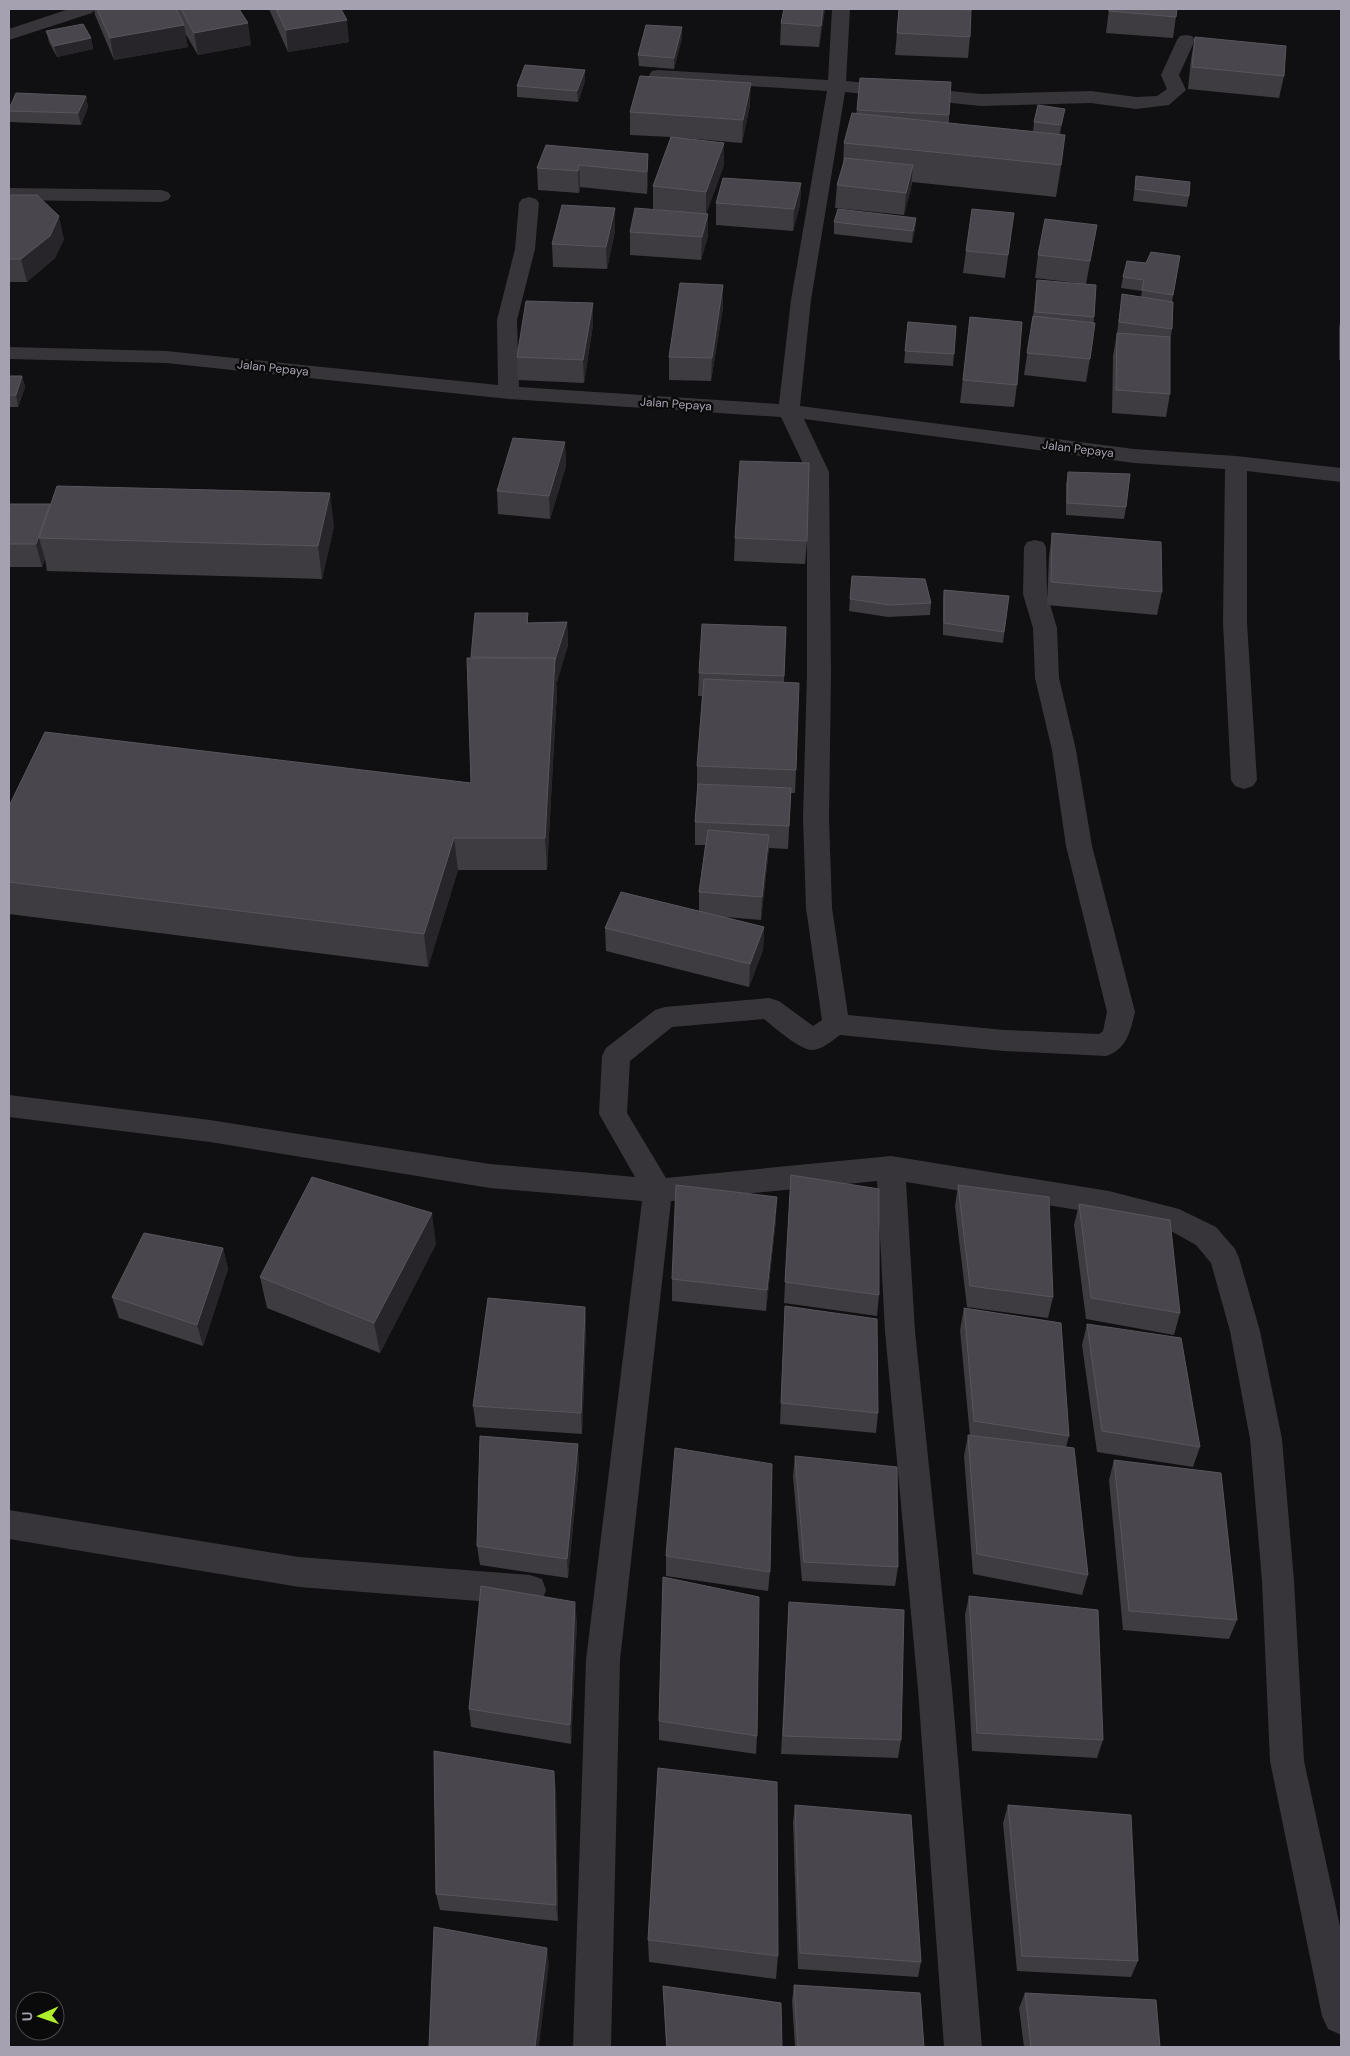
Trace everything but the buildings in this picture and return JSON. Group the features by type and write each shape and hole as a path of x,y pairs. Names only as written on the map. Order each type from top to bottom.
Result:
{"street":[{"path":"9,35 86,9"},
{"path":"836,1024 819,908 816,827 819,674 818,472 789,411 801,300 837,86 841,9"},
{"path":"658,75 837,86 981,100 1092,97 1136,103 1162,102 1177,90 1170,75 1186,40"},
{"path":"9,194 161,196"},
{"path":"509,393 507,320 525,249 529,203"},
{"name":"Jalan Pepaya","path":"9,353 166,357 509,393 789,411 1134,456 1236,463 1341,475"},
{"path":"1236,463 1235,624 1244,780"},
{"path":"592,2047 603,1660 658,1191 613,1114 616,1056 666,1017 769,1008 812,1040 836,1024 1057,1044 1106,1045 1116,1035 1121,1012 1079,846 1064,750 1046,678 1045,628 1035,594 1036,547"},
{"path":"9,1106 210,1131 490,1176 658,1191 890,1168 1109,1203 1180,1222 1206,1236 1224,1258 1245,1331 1266,1440 1278,1581 1286,1761 1341,2016"},
{"path":"890,1168 900,1331 936,1689 963,2047"},
{"path":"9,1524 299,1572 530,1590"}]}
